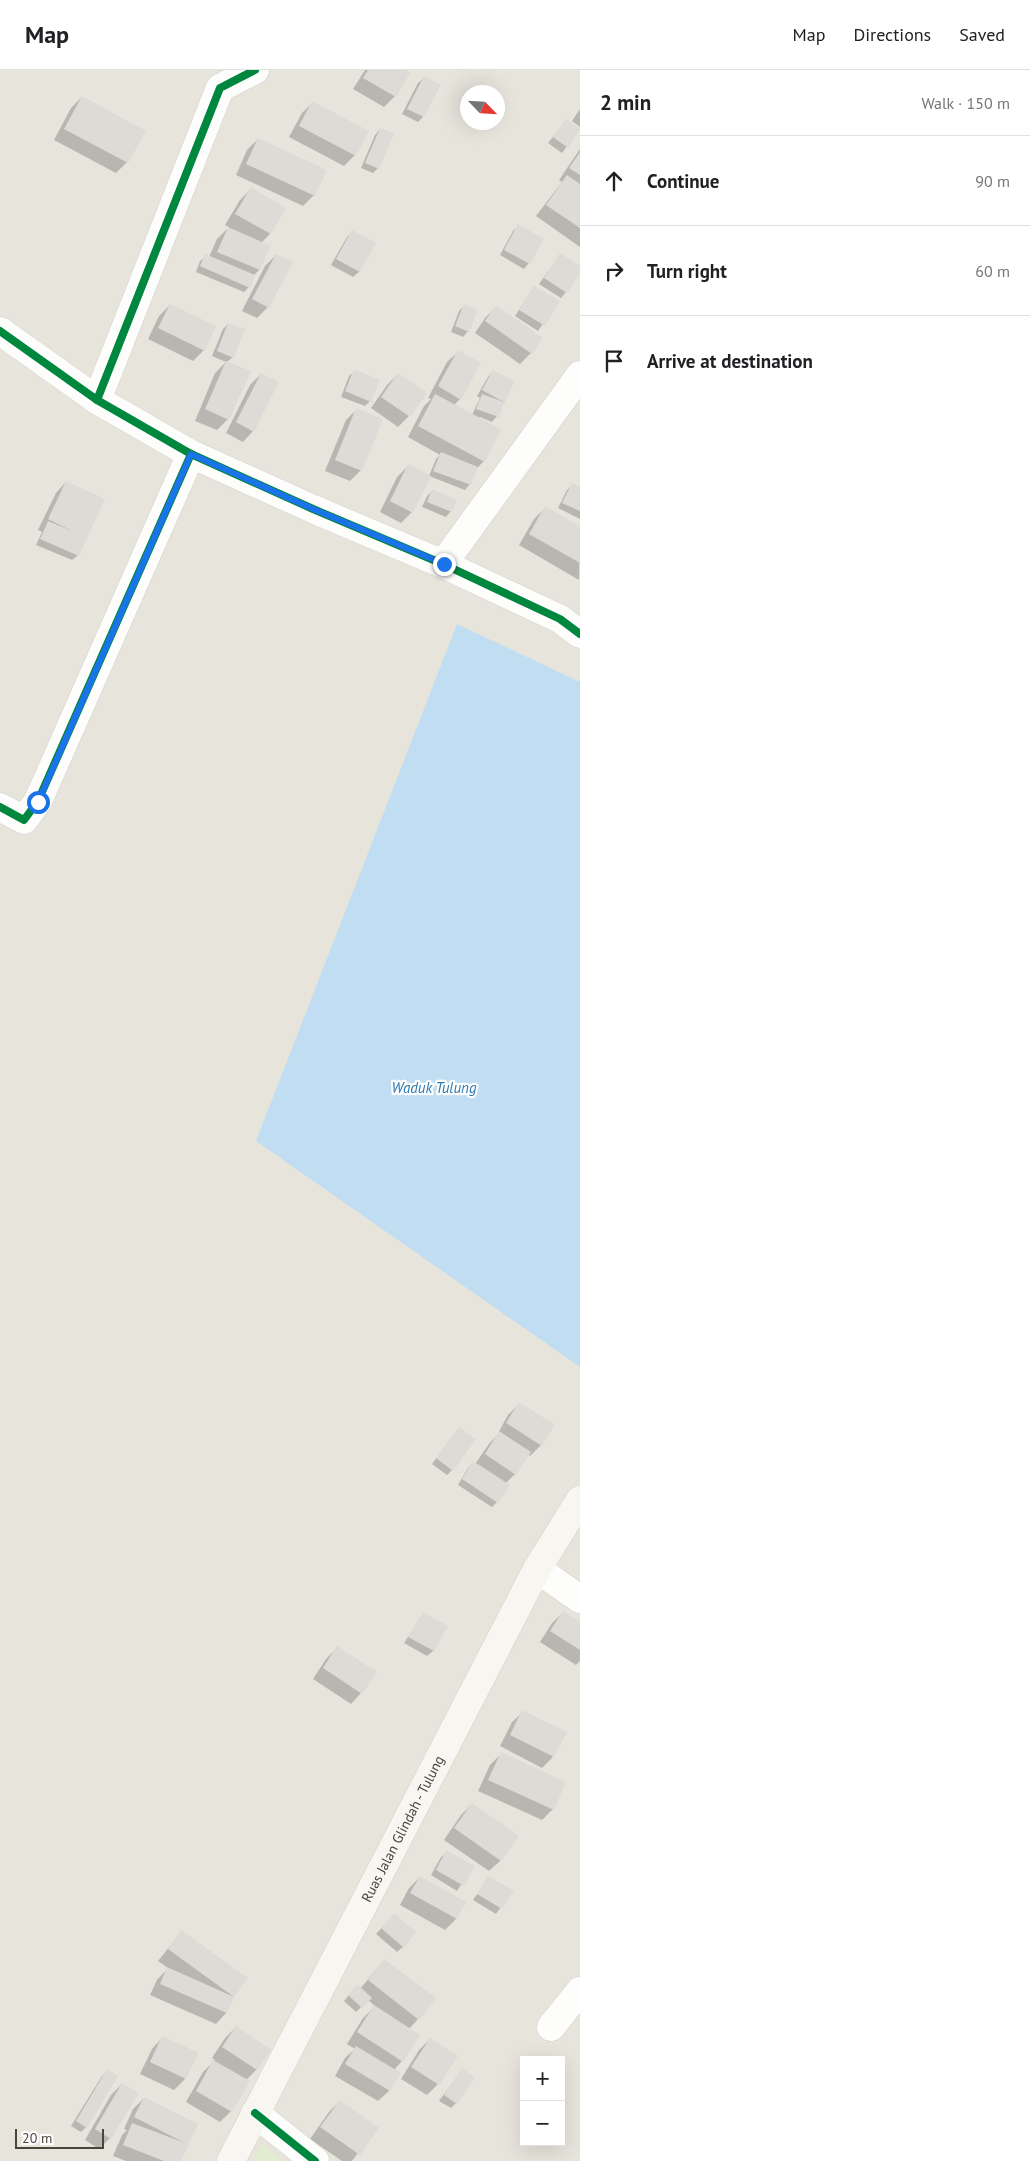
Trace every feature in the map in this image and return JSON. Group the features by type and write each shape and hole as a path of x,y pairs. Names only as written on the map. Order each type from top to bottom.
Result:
{"main road":[{"name":"Ruas Jalan Glindah - Tulung","path":"231,2161 537,1568 580,1500"}],"street":[{"path":"97,400 214,79 255,70"},
{"path":"0,331 97,400 191,454 313,509 444,564 560,620 580,634"},
{"path":"444,564 580,375"},
{"path":"0,806 24,820 38,802 191,454"},
{"path":"537,1568 580,1599"},
{"path":"550,2028 580,1991"},
{"path":"255,2113 315,2161"}],"shaded area":[{"path":"0,70 580,70 580,2161 0,2161"}],"green space":[{"path":"262,2144 282,2161 254,2161"}],"water":[{"name":"Waduk Tulung","path":"457,624 580,682 580,1367 256,1141"}],"building":[{"path":"368,70 406,70 410,73 396,97 363,78"},
{"path":"424,76 441,85 424,117 407,109"},
{"path":"82,96 146,131 128,163 64,129"},
{"path":"312,101 369,131 356,156 299,126"},
{"path":"566,119 580,129 568,148 553,137"},
{"path":"380,128 394,133 379,169 365,163"},
{"path":"258,138 327,170 315,196 246,164"},
{"path":"580,152 580,175 569,168"},
{"path":"567,175 580,184 580,228 546,205"},
{"path":"251,187 286,208 271,234 235,214"},
{"path":"518,224 544,239 530,264 504,250"},
{"path":"228,227 271,246 260,270 217,252"},
{"path":"352,230 376,243 360,272 336,259"},
{"path":"560,253 580,266 580,273 567,293 544,278"},
{"path":"205,254 255,275 250,288 200,266"},
{"path":"276,254 293,262 269,308 252,299"},
{"path":"534,286 560,301 545,326 519,310"},
{"path":"170,304 216,326 205,351 158,328"},
{"path":"464,304 478,310 469,332 455,326"},
{"path":"496,305 543,338 532,354 485,321"},
{"path":"228,323 245,329 234,358 217,351"},
{"path":"458,350 481,363 461,400 438,386"},
{"path":"226,361 251,371 229,420 205,409"},
{"path":"354,369 380,380 371,402 345,391"},
{"path":"493,370 515,381 504,402 482,390"},
{"path":"261,373 279,382 254,432 236,422"},
{"path":"398,373 427,393 410,417 381,397"},
{"path":"435,394 501,429 485,462 418,426"},
{"path":"482,394 504,402 499,417 476,409"},
{"path":"356,408 383,419 362,471 335,460"},
{"path":"441,452 478,467 471,485 433,471"},
{"path":"408,464 431,476 413,513 390,501"},
{"path":"66,481 105,499 79,556 40,539 48,521 72,531 48,519"},
{"path":"572,483 580,487 580,511 562,503"},
{"path":"432,489 457,500 452,512 427,502"},
{"path":"545,506 580,526 580,563 529,534"},
{"path":"519,1402 555,1425 542,1446 506,1423"},
{"path":"459,1427 476,1439 453,1471 436,1458"},
{"path":"499,1431 531,1452 516,1475 485,1454"},
{"path":"473,1461 510,1485 498,1503 462,1479"},
{"path":"563,1611 580,1622 580,1650 550,1631"},
{"path":"423,1612 448,1626 434,1651 408,1637"},
{"path":"337,1646 377,1672 362,1694 323,1668"},
{"path":"522,1710 567,1732 554,1757 510,1735"},
{"path":"501,1752 566,1782 554,1810 488,1780"},
{"path":"472,1803 519,1836 501,1861 454,1828"},
{"path":"446,1850 475,1866 464,1886 436,1870"},
{"path":"420,1876 466,1902 457,1919 410,1893"},
{"path":"488,1876 514,1891 502,1909 477,1894"},
{"path":"394,1913 416,1932 404,1948 381,1928"},
{"path":"181,1930 248,1978 234,1997 168,1949"},
{"path":"384,1959 436,1998 419,2020 368,1980"},
{"path":"167,1967 234,1997 227,2013 160,1984"},
{"path":"357,1984 372,1998 362,2008 348,1995"},
{"path":"374,2005 420,2035 403,2062 357,2032"},
{"path":"236,2026 271,2050 257,2070 222,2047"},
{"path":"162,2036 199,2053 186,2079 150,2062"},
{"path":"430,2038 458,2056 439,2085 411,2067"},
{"path":"356,2046 401,2073 390,2091 345,2064"},
{"path":"213,2060 250,2081 232,2112 196,2091"},
{"path":"462,2068 475,2077 457,2104 444,2095"},
{"path":"107,2069 118,2076 87,2128 76,2121"},
{"path":"122,2083 139,2093 111,2139 95,2129"},
{"path":"144,2097 198,2124 181,2161 164,2161 123,2145 132,2123 185,2143 134,2117"},
{"path":"340,2100 379,2128 360,2155 320,2127"}],"cycle path":[{"path":"97,400 220,88 255,70"},
{"path":"0,331 97,400 191,454 313,509 443,564 560,619 580,634"},
{"path":"0,807 24,820 38,801 191,454"},
{"path":"255,2113 315,2161"}],"route":[{"path":"38,802 51,768 76,719 191,454 313,509 444,564"}]}
